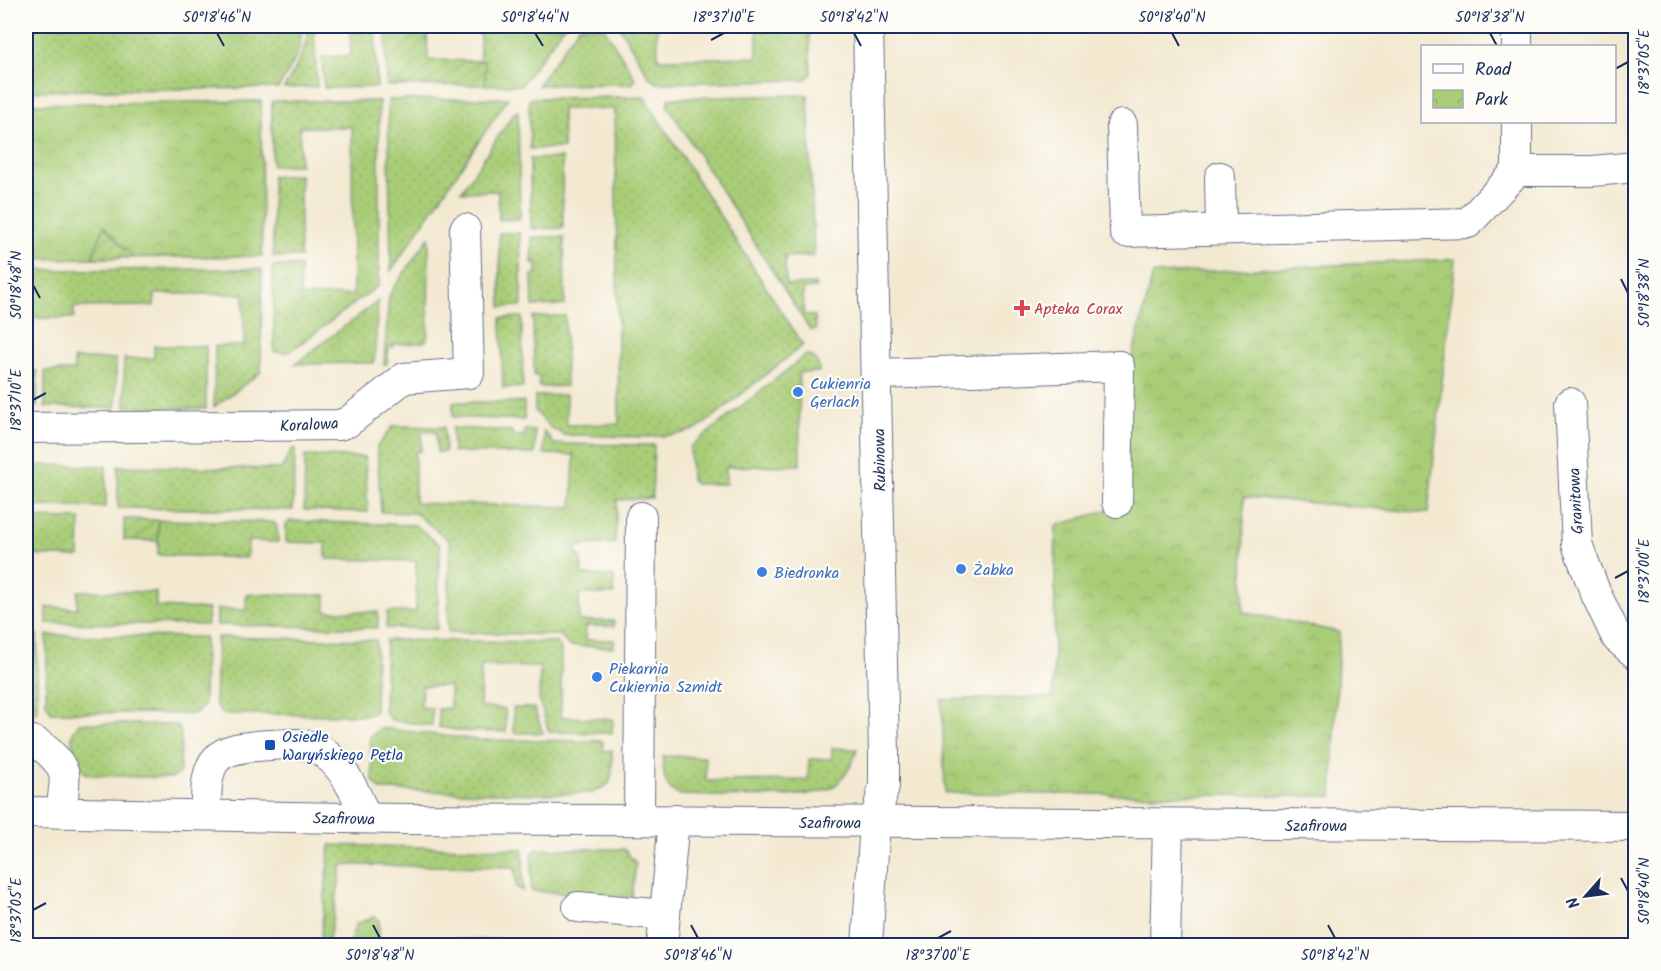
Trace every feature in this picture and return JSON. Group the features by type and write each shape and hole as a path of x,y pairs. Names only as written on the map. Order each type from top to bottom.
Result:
{"street":[{"name":"Rubinowa","path":"867,945 875,822 884,786 878,374 868,26"},
{"path":"1517,26 1517,45"},
{"path":"1122,125 1125,232 1468,224 1516,171 1517,123"},
{"path":"1516,171 1593,171 1635,167"},
{"path":"1220,177 1221,229"},
{"name":"Koralowa","path":"26,428 339,425 348,422 404,378 469,372 465,229"},
{"path":"878,374 1119,366 1117,502"},
{"name":"Granitowa","path":"1570,403 1577,544 1596,594 1617,638 1635,654"},
{"path":"639,820 640,517"},
{"path":"26,739 36,741 51,754 64,774 61,812"},
{"path":"206,814 209,769 223,752 237,747 297,744 315,748 330,758 347,779 366,818"},
{"name":"Szafirowa","path":"26,812 366,818 1635,826"},
{"path":"662,945 674,820"},
{"path":"1165,945 1168,824"},
{"path":"578,907 665,915"}],"green space":[{"path":"26,26 302,26 302,35 295,59 278,88 26,91"},
{"path":"480,26 564,26 521,85 485,85 485,61 480,61"},
{"path":"579,26 603,26 635,78 633,84 538,85"},
{"path":"619,26 657,26 658,59 757,57 757,30 809,29 811,75 804,80 657,83 649,77"},
{"path":"314,30 317,87 284,88 299,61 308,31"},
{"path":"386,30 427,30 428,60 485,61 485,85 387,86"},
{"path":"375,31 377,87 324,88 322,58 351,55 350,32"},
{"path":"808,95 814,256 785,257 786,285 815,284 816,288 803,289 804,315 815,316 816,330 810,330 667,105 670,98"},
{"path":"644,97 803,345 699,428 685,433 652,437 564,435 551,428 535,411 535,396 566,395 567,425 619,424 615,109 562,109 563,148 530,149 529,101 531,98"},
{"path":"508,98 391,271 388,100"},
{"path":"261,101 262,256 26,259 26,104"},
{"path":"272,101 379,101 379,285 289,352 274,352 273,266 300,266 300,296 353,295 352,127 300,127 300,165 272,166"},
{"path":"518,111 520,219 499,220 498,191 461,192 514,113"},
{"path":"562,158 563,228 531,229 530,159"},
{"path":"300,175 300,257 273,257 272,176"},
{"path":"104,226 133,257 92,258"},
{"path":"499,233 520,233 522,306 501,307"},
{"path":"429,237 428,335 426,341 393,344 393,347 389,347 387,364 384,364 389,295"},
{"path":"532,237 564,237 565,305 533,306 532,275 537,274 537,263 532,263"},
{"path":"1455,259 1428,513 1244,497 1243,612 1339,632 1332,796 945,793 942,700 1053,697 1056,526 1126,504 1128,374 1153,274"},
{"path":"262,269 261,372 214,407 215,346 244,346 244,294 155,294 154,306 74,307 74,318 26,318 26,281 29,280 29,270"},
{"path":"378,301 374,363 295,364"},
{"path":"565,316 566,386 539,387 539,376 534,376 533,317"},
{"path":"522,317 523,387 503,388 501,318"},
{"path":"154,346 206,346 206,409 125,407 124,359 154,358"},
{"path":"806,355 816,360 819,372 799,373 800,465 726,467 726,484 695,484 691,480 690,447"},
{"path":"74,359 116,359 116,408 45,407 45,371 74,371"},
{"path":"26,371 37,371 37,407 26,406"},
{"path":"453,402 524,402 524,420 453,417"},
{"path":"393,426 444,427 445,452 437,452 436,432 422,432 421,451 415,452 415,503 572,507 574,455 544,454 544,431 554,444 654,445 652,498 617,500 615,543 577,546 577,556 581,556 582,575 614,576 614,594 579,594 579,621 614,621 614,626 586,626 585,640 614,640 614,647 569,646 560,635 448,632 450,541 415,513 381,512 377,447"},
{"path":"452,428 512,431 512,436 524,436 525,430 535,431 535,454 453,452"},
{"path":"292,449 295,449 293,510 118,508 118,466 281,469"},
{"path":"305,456 365,457 368,512 304,510"},
{"path":"26,465 106,466 106,507 26,506"},
{"path":"26,518 80,519 79,557 26,555"},
{"path":"124,519 158,520 158,541 124,540"},
{"path":"158,520 273,522 277,526 278,542 248,541 247,558 158,555"},
{"path":"290,521 415,525 440,545 437,629 386,628 387,612 416,612 416,561 326,559 326,543 286,542 286,525"},
{"path":"78,591 156,592 156,607 208,609 207,625 47,623 47,607 77,608"},
{"path":"246,594 326,595 326,611 378,612 378,628 217,625 217,609 246,610"},
{"path":"26,635 37,635 37,712 26,711"},
{"path":"47,635 205,637 204,706 194,714 51,712 46,703"},
{"path":"217,637 376,640 375,711 369,715 222,714 215,704"},
{"path":"386,640 555,642 561,648 561,717 613,719 612,733 549,732 539,699 540,667 481,666 480,707 505,709 506,732 462,731 439,727 438,709 450,708 450,686 422,686 421,707 432,708 432,726 391,720 384,711"},
{"path":"513,708 534,708 543,733 514,733"},
{"path":"79,723 177,725 181,731 180,771 171,778 88,775 78,762 73,750 73,732"},
{"path":"380,728 479,740 603,741 603,751 612,750 612,773 609,784 592,793 381,790 373,781 370,737"},
{"path":"832,748 857,749 848,770 832,787 802,795 759,797 680,795 670,789 664,774 663,756 705,757 706,781 808,780 809,759 832,759"},
{"path":"330,845 523,849 523,891 516,887 515,867 342,865 328,945 320,945"},
{"path":"537,849 624,849 636,863 632,897 531,891 532,854"},
{"path":"373,917 379,920 379,939 515,940 515,945 349,945 356,924"}],"place":[{"name":"Apteka Corax","path":"1022,308"},
{"name":"Cukienria Gerlach","path":"798,392"},
{"name":"Żabka","path":"961,569"},
{"name":"Biedronka","path":"762,572"},
{"name":"Piekarnia Cukiernia Szmidt","path":"597,677"},
{"name":"Osiedle Waryńskiego Pętla","path":"270,745"}]}
